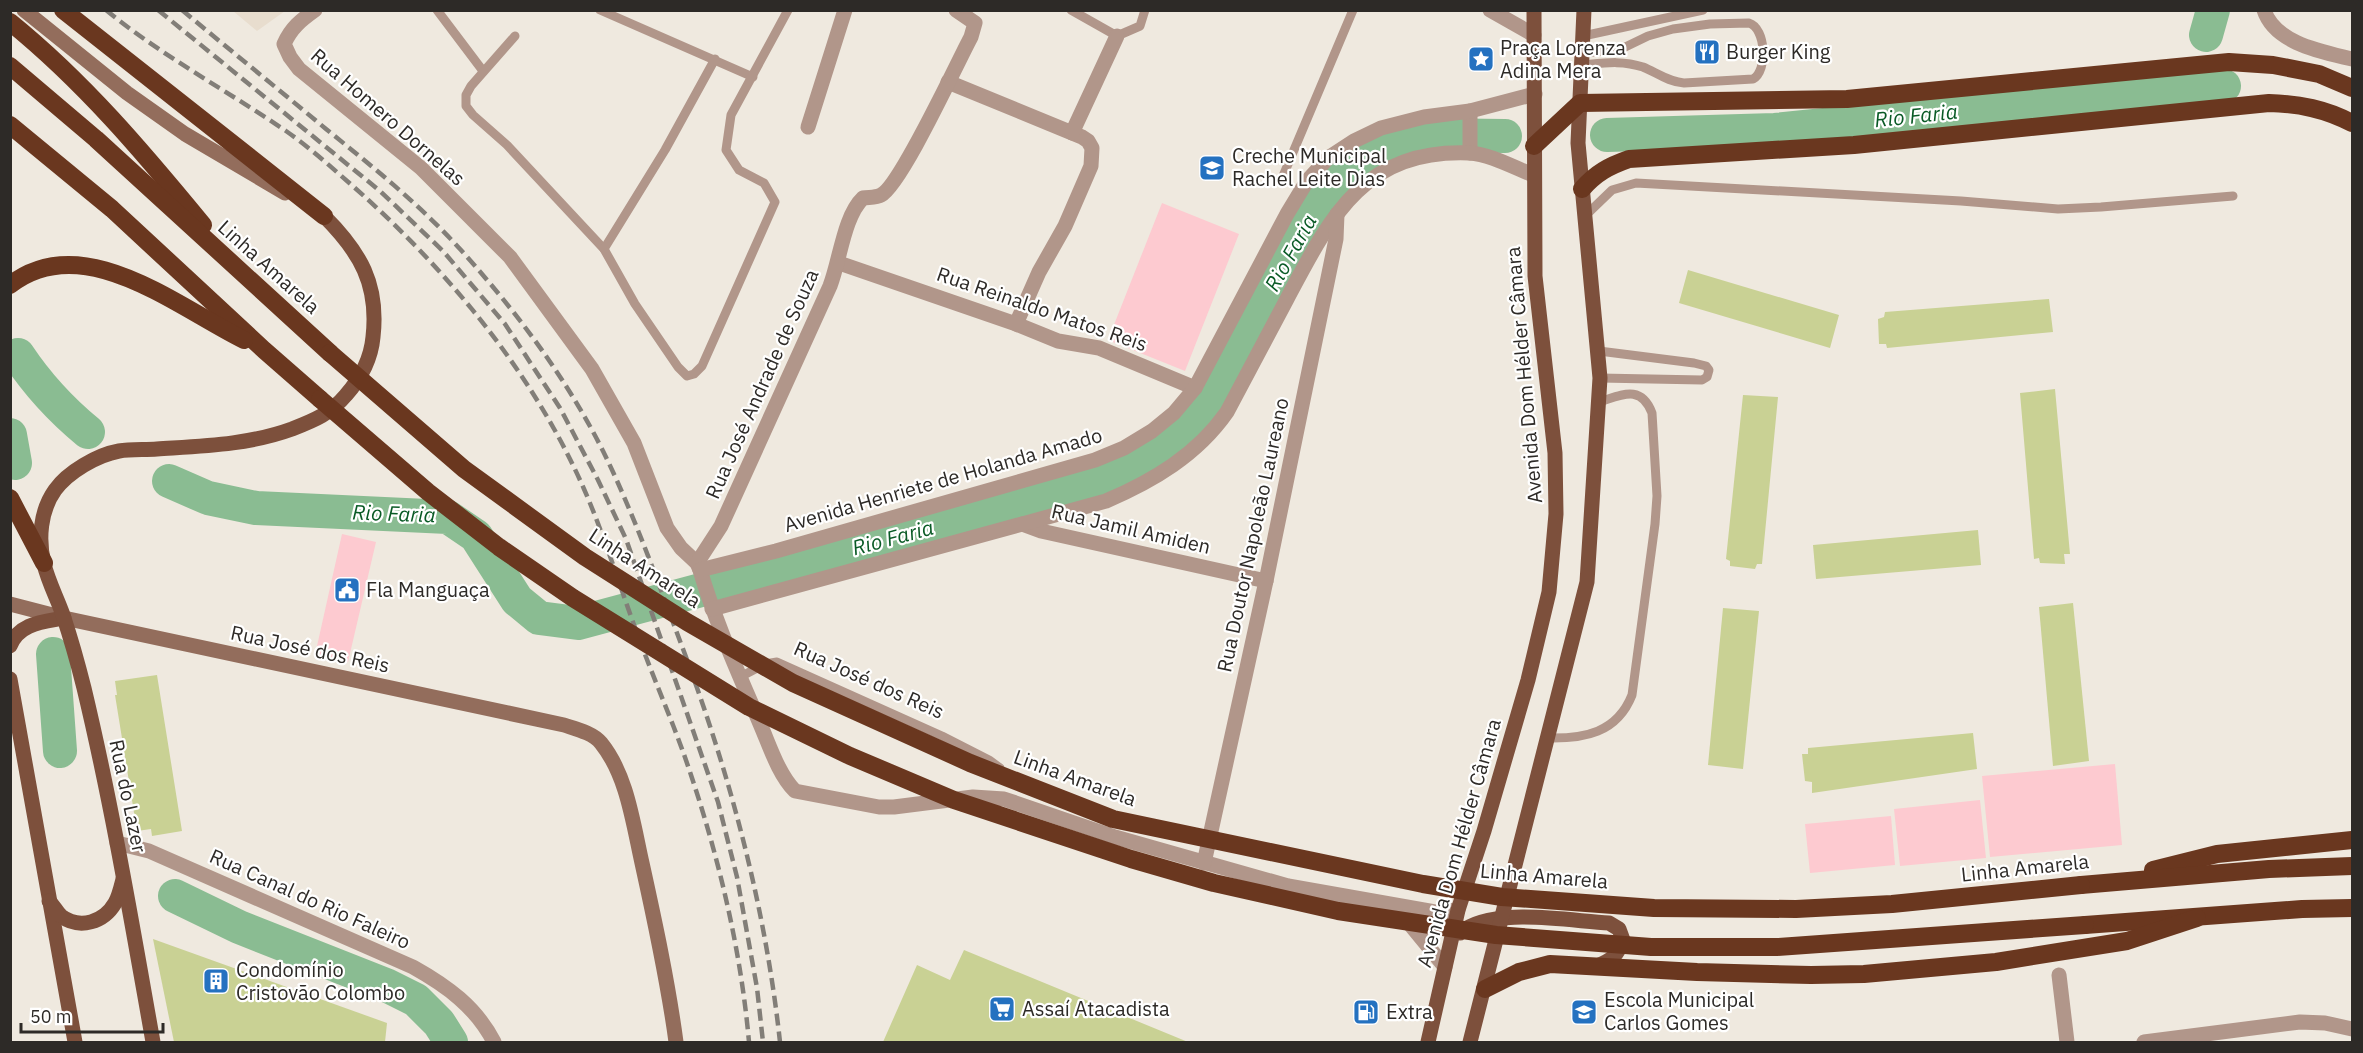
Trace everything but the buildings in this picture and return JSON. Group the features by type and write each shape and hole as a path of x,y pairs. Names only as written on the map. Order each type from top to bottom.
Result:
{"highway":[{"path":"63,10 324,216"},
{"path":"10,22 73,77 128,134 247,277"},
{"path":"1534,146 1580,103 1847,99 2229,62 2273,65 2319,74 2352,88"},
{"name":"Linha Amarela","path":"10,66 96,139 330,353 464,469 585,557 687,622 803,688 970,764 1113,819 1423,884 1502,897 1654,908 1796,909 1892,904 2269,869 2352,866"},
{"path":"1582,189 1595,175 1609,166 1629,159 1854,145 2269,102 2300,104 2332,112 2352,123"},
{"path":"10,124 112,208 320,399 428,492 499,546 582,604 749,707 850,756 954,800 1131,859 1214,883 1338,911 1496,935 1651,947 1777,947 2301,909 2352,908"},
{"path":"10,285 24,275 45,266 71,263 107,270 143,285 264,350"},
{"path":"10,498 44,563"},
{"path":"2088,884 2217,854 2352,840"},
{"path":"1485,989 1534,967 1550,964 1765,974 1864,974 1996,962 2127,941 2197,918"}],"main road":[{"name":"Avenida Dom Hélder Câmara","path":"1428,1042 1458,910 1484,831 1528,680 1549,592 1556,514 1555,453 1535,276 1534,10"},
{"path":"1470,1042 1587,582 1600,378 1578,143 1584,10"},
{"name":"Rua do Lazer","path":"153,1042 124,876 84,688 64,618 44,563 41,530 45,509 56,488 75,471 118,451 239,443 277,435 322,418 340,402 360,379 372,348 375,322 372,293 360,258 344,236 324,216"},
{"path":"10,646 19,632 30,624 64,618"},
{"path":"10,679 75,1042"},
{"path":"49,900 61,915 75,923 95,921 108,913 116,901 124,876"},
{"path":"1451,940 1466,927 1501,917 1609,923 1619,928 1623,940 1620,951 1613,959 1598,966"}],"street":[{"path":"24,10 127,93 185,134 324,216"},
{"name":"Rua Homero Dornelas","path":"315,10 288,33 284,44 290,57 299,69 421,168 510,258 592,369 634,443 668,528 700,571 710,603 740,677"},
{"path":"808,128 845,10"},
{"path":"956,10 975,23 971,37 948,82 1072,133 1088,141 1093,154 1091,166 1065,226 1039,272 1016,324"},
{"path":"1490,10 1534,35"},
{"path":"2264,10 2269,22 2289,38 2327,53 2352,59"},
{"path":"1072,133 1117,36"},
{"name":"Rua José Andrade de Souza","path":"700,571 830,286 839,263 850,217 863,198 883,195 890,188 948,82"},
{"name":"Avenida Henriete de Holanda Amado","path":"700,571 1095,460 1124,448 1152,432 1174,413 1195,387 1287,214 1308,181 1328,158 1354,141 1381,128 1424,117 1470,119 1535,94"},
{"path":"1470,119 1470,149"},
{"path":"710,603 1022,524 1106,501 1138,488 1166,471 1216,428 1227,412 1321,234 1336,214 1365,184 1382,172 1403,162 1470,149 1533,175"},
{"name":"Rua Doutor Napoleão Laureano","path":"1204,864 1266,581 1336,239 1336,214"},
{"name":"Rua Reinaldo Matos Reis","path":"839,263 1016,324 1058,342 1099,348 1195,387"},
{"name":"Rua Jamil Amiden","path":"1022,524 1041,531 1266,581"},
{"name":"Rua José dos Reis","path":"10,604 64,618 564,725 583,731 599,740 619,774 630,813 654,919 676,1042"},
{"path":"740,677 774,754 795,791 886,807 973,797 1004,799 1115,837 1288,886 1435,912 1458,910"},
{"name":"Rua Canal do Rio Faleiro","path":"117,843 149,851 412,967 443,984 461,999 480,1019 494,1042"},
{"path":"1391,905 1404,917 1445,967"},
{"path":"2059,975 2067,1042"},
{"path":"2144,1042 2300,1022 2325,1023 2352,1029"}],"lane":[{"path":"437,10 483,71"},
{"path":"600,10 753,77"},
{"path":"515,36 483,71 466,95 466,106 473,116 507,145 604,249 635,304 678,367 687,375 694,374 702,366 775,202 764,183 739,170 726,150 731,116 788,10"},
{"path":"1071,10 1117,36 1140,26 1145,10"},
{"path":"1283,176 1353,10"},
{"path":"1583,36 1703,10"},
{"path":"1749,23 1754,25 1761,34 1762,68 1757,77 1748,80 1684,83 1620,61 1582,59 1619,50 1648,36 1673,29 1710,24 1749,23"},
{"path":"604,249 666,150 715,60"},
{"path":"1585,216 1612,190 1636,183 1961,201 2058,209 2233,196"},
{"path":"1599,351 1694,363 1707,366 1709,370 1707,377 1702,380 1600,378"},
{"path":"1547,738 1571,739 1593,733 1616,721 1626,710 1632,695 1655,525 1657,496 1652,413 1647,400 1638,394 1631,393 1599,402"},
{"name":"Rua José dos Reis","path":"740,677 765,663 777,662 925,728 999,767 1008,775 1018,804"}],"shaded area":[{"path":"233,11 285,11 257,31"},
{"path":"1162,203 1239,234 1185,371 1108,340"},
{"name":"Fla Manguaça","path":"342,534 376,542 348,662 315,655"},
{"path":"2115,764 2122,845 1990,857 1982,776"},
{"path":"1980,800 1986,858 1900,866 1894,809"},
{"path":"1891,816 1895,865 1810,873 1805,824"}],"waterway":[{"path":"2206,35 2213,10"},
{"name":"Rio Faria","path":"1607,135 1775,130 2224,86"},
{"name":"Rio Faria","path":"169,481 208,498 256,508 448,517 476,536 517,600 539,618 578,623 1092,485 1134,469 1175,440 1207,405 1320,202 1347,172 1381,151 1422,135 1505,136"},
{"name":"Rio Faria","path":"18,355 50,396 88,432"},
{"path":"10,435 15,463"},
{"path":"53,654 60,751"},
{"path":"175,896 239,927 386,985 416,1000 439,1023 451,1042"}],"railway":[{"path":"106,10 172,58 286,131 364,196 460,295 517,369 542,407 593,510 691,775 728,907 741,975 749,1042"},
{"path":"158,10 380,191 443,251 505,324 560,408 626,539 718,802 737,877 757,988 763,1042"},
{"path":"182,10 378,172 444,232 520,320 573,397 603,451 644,545 714,739 743,838 755,889 765,939 780,1042"}],"place":[{"name":"Burger King","path":"1707,52"},
{"name":"Praça Lorenza Adina Mera","path":"1481,59"},
{"name":"Creche Municipal Rachel Leite Dias","path":"1212,168"},
{"name":"Fla Manguaça","path":"347,590"},
{"name":"Condomínio Cristovão Colombo","path":"216,981"},
{"name":"Assaí Atacadista","path":"1002,1009"},
{"name":"Extra","path":"1366,1012"},
{"name":"Escola Municipal Carlos Gomes","path":"1584,1012"}]}
